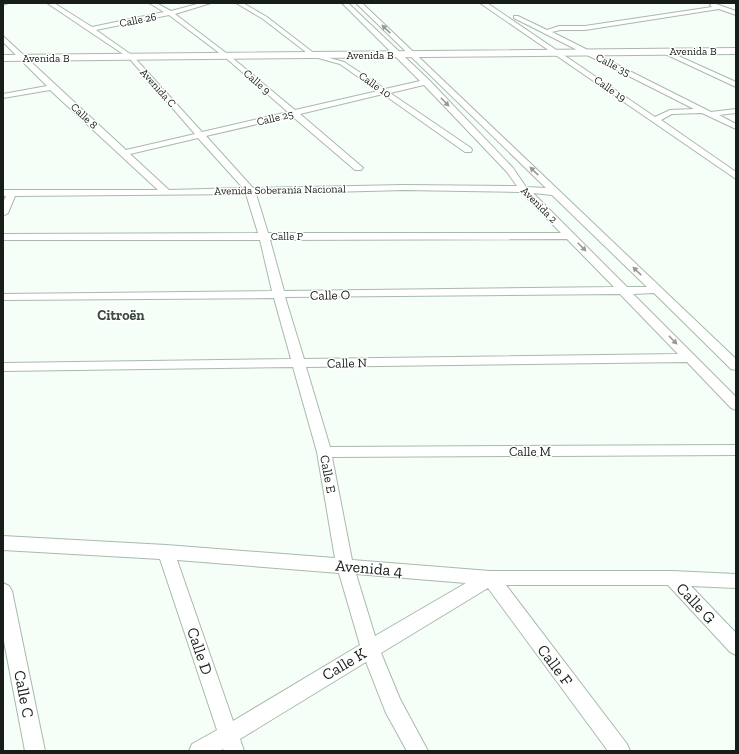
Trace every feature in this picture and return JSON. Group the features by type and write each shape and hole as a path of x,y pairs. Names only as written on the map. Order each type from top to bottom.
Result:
{"street":[{"name":"Avenida C","path":"50,3 131,57 250,191"},
{"name":"Calle 9","path":"152,3 170,13 228,56 358,168"},
{"name":"Calle 26","path":"91,29 170,13 208,3"},
{"name":"Calle 10","path":"239,3 265,18 313,55 342,63 468,150"},
{"name":"Avenida 2","path":"345,3 426,82 510,170 522,189 736,405"},
{"name":"Avenida 2","path":"359,3 736,366"},
{"name":"Calle 19","path":"483,3 558,52 736,176"},
{"name":"Calle 35","path":"489,3 736,127"},
{"path":"709,3 736,13"},
{"path":"547,32 559,28 585,28 721,8"},
{"name":"Calle 8","path":"3,38 52,86 166,192"},
{"name":"Avenida B","path":"3,58 736,51"},
{"path":"665,52 736,85"},
{"name":"Calle 25","path":"124,153 426,82"},
{"path":"3,96 52,86"},
{"path":"655,120 670,112 736,111"},
{"name":"Avenida Soberanía Nacional","path":"5,193 250,191 382,188 522,189 556,192"},
{"name":"Calle E","path":"250,191 324,452 345,566 370,649 393,706 418,751"},
{"path":"3,213 5,193"},
{"name":"Calle P","path":"3,237 570,236"},
{"name":"Calle O","path":"3,297 625,292 658,290"},
{"name":"Calle N","path":"3,367 691,358"},
{"name":"Calle M","path":"324,452 736,450"},
{"name":"Avenida 4","path":"3,542 166,552 490,578 672,578 736,581"},
{"name":"Calle D","path":"166,552 231,743"},
{"name":"Calle K","path":"199,751 231,743 370,649 490,578"},
{"name":"Calle F","path":"490,578 620,751"},
{"name":"Calle G","path":"672,578 736,646"},
{"name":"Calle C","path":"3,591 35,751"}],"district":[{"name":"Citroën","path":"121,315"}]}
